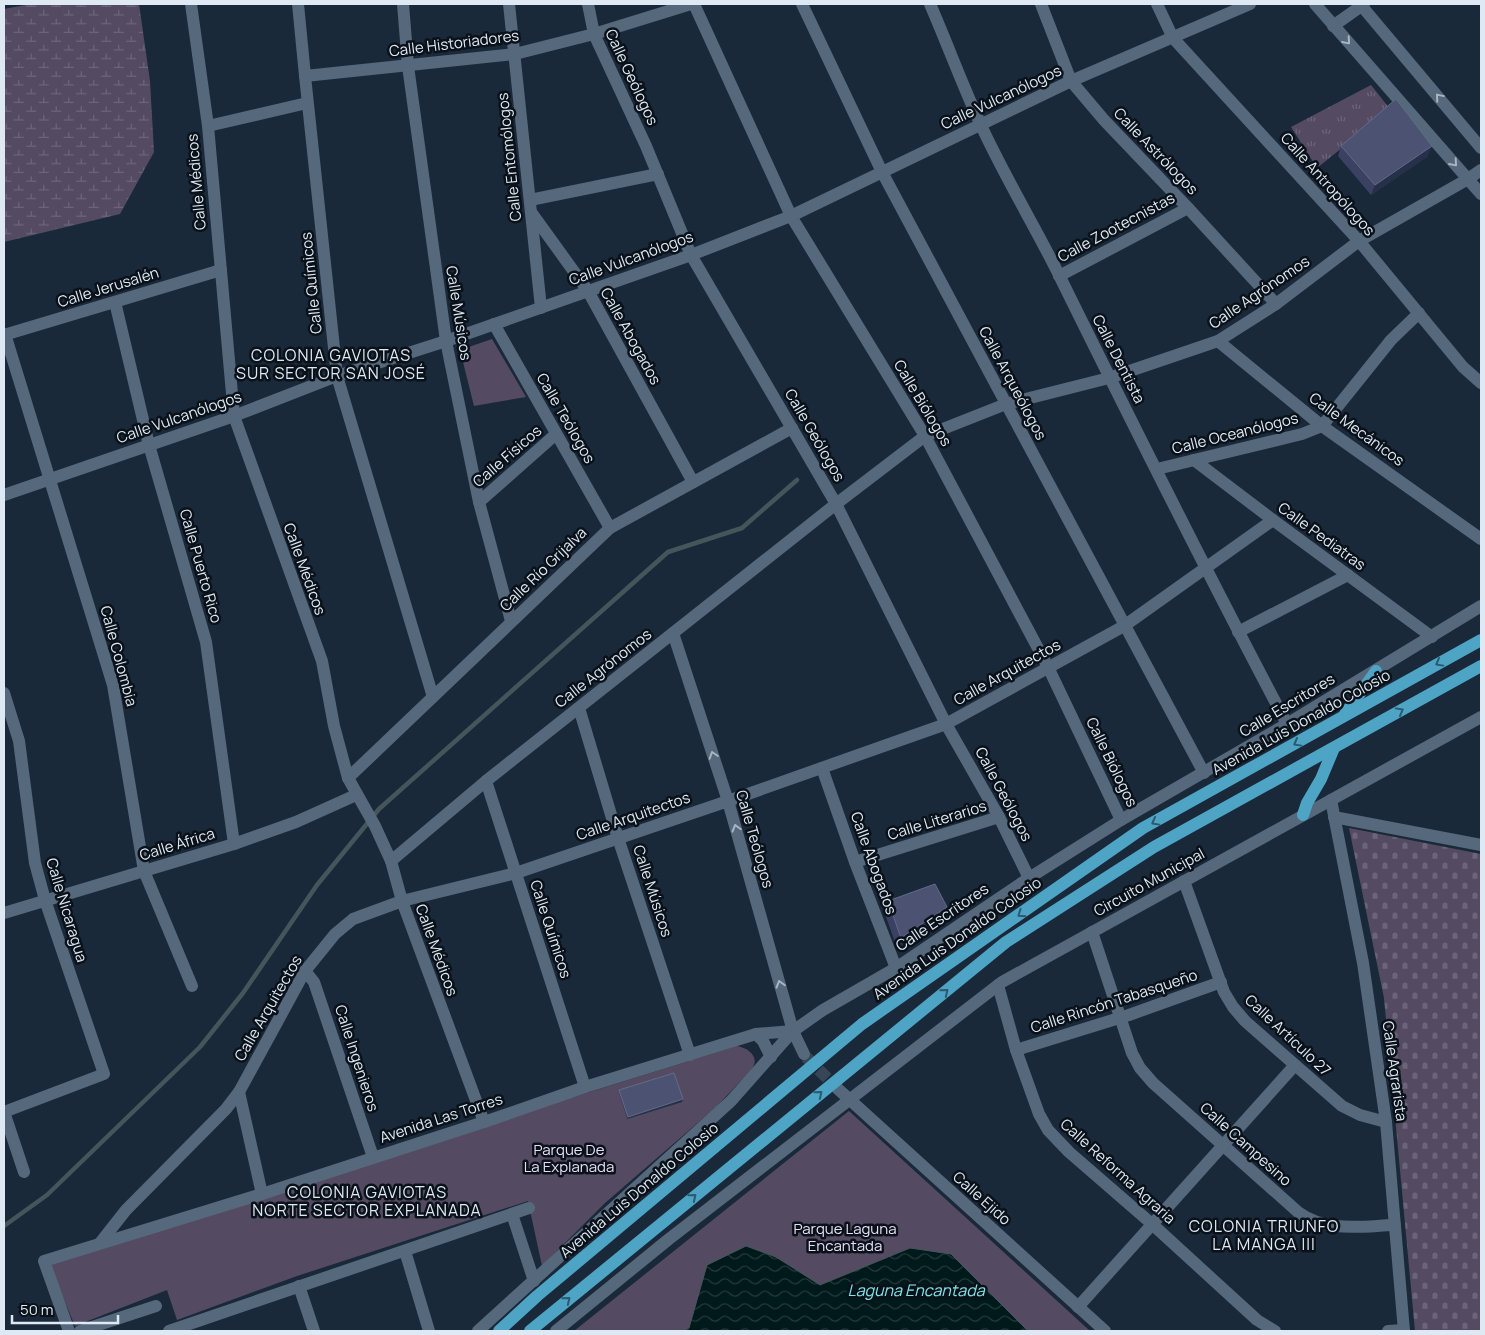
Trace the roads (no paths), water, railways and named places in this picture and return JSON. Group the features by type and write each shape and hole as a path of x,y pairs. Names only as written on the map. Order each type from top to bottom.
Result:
{"main road":[{"name":"Avenida Luis Donaldo Colosio","path":"499,1331 537,1296 862,1024 1143,828 1481,640"},
{"name":"Avenida Luis Donaldo Colosio","path":"530,1331 1006,942 1154,847 1481,666"},
{"path":"1343,716 1376,671"},
{"path":"1303,815 1334,748"}],"street":[{"name":"Calle Médicos","path":"191,4 208,126 234,416 322,661 334,726 348,778 375,826 391,861 402,901 484,1122"},
{"name":"Calle Químicos","path":"298,4 304,76 337,376 433,696"},
{"name":"Calle Músicos","path":"403,4 408,66 446,341 479,502 512,621"},
{"name":"Calle Entomólogos","path":"510,4 541,308"},
{"name":"Calle Geólogos","path":"588,4 594,34 658,174 691,255 836,504 946,724 999,818 1029,878"},
{"name":"Calle Historiadores","path":"304,76 515,54 594,34 692,4"},
{"name":"Calle Biólogos","path":"692,4 791,216 925,436 1048,667 1121,820"},
{"name":"Calle Arqueólogos","path":"802,4 882,172 1204,773"},
{"name":"Calle Dentista","path":"930,4 981,124 1238,632 1287,724"},
{"name":"Calle Astrólogos","path":"1041,4 1071,81 1104,120 1276,304"},
{"name":"Calle Antropólogos","path":"1157,4 1173,38 1358,241 1464,367 1481,383"},
{"name":"Calle Vulcanólogos","path":"4,495 234,416 337,376 446,341 691,255 791,216 1071,81 1250,4"},
{"path":"1315,4 1481,194"},
{"path":"1333,26 1362,4 1481,148"},
{"path":"208,126 308,102"},
{"name":"Calle Agrónomos","path":"391,861 486,781 836,504 925,436 1006,404 1109,378 1218,341 1276,304 1358,241 1481,170"},
{"path":"530,206 658,174"},
{"name":"Calle Abogados","path":"530,206 588,291 694,482"},
{"name":"Calle Zootecnistas","path":"1059,276 1188,208"},
{"name":"Calle Jerusalén","path":"4,335 221,270"},
{"name":"Calle Puerto Rico","path":"115,302 149,445 206,642 234,844"},
{"name":"Calle Oceanólogos","path":"1157,469 1302,434 1322,426 1391,340 1419,314"},
{"name":"Calle Teólogos","path":"494,324 610,528"},
{"name":"Calle Colombia","path":"4,335 113,685 144,871 192,986"},
{"name":"Calle Mecánicos","path":"1218,341 1322,426 1479,533"},
{"name":"Calle Río Grijalva","path":"348,778 610,528 792,428"},
{"name":"Calle Físicos","path":"479,502 556,434"},
{"name":"Calle Pediatras","path":"1194,460 1432,637"},
{"name":"Calle Arquitectos","path":"100,1243 126,1210 226,1109 239,1092 305,971 335,934 352,918 402,901 516,872 728,801 946,724 1124,626 1273,520"},
{"path":"1238,632 1348,575"},
{"name":"Calle Escritores","path":"478,1331 731,1101 793,1031 823,1010 896,968 1029,878 1121,820 1287,724 1481,606"},
{"name":"Calle Teólogos","path":"673,633 728,801 793,1031 804,1054"},
{"name":"Calle Nicaragua","path":"4,693 18,741 35,863 45,900 104,1074 4,1112"},
{"name":"Calle Músicos","path":"579,708 618,838 690,1055"},
{"name":"Circuito Municipal","path":"848,1100 998,985 1481,717"},
{"name":"Calle Abogados","path":"822,768 855,862 896,968"},
{"name":"Calle Químicos","path":"486,781 585,1087"},
{"name":"Calle África","path":"4,913 234,844 296,822 356,795"},
{"name":"Calle Agrarista","path":"1331,800 1363,963 1386,1122 1404,1331"},
{"name":"Calle Literarios","path":"855,862 999,818"},
{"path":"1334,818 1481,845"},
{"name":"Calle Artículo 27","path":"1184,881 1228,1000 1239,1014 1342,1106 1360,1115 1386,1122"},
{"name":"Calle Campesino","path":"1092,932 1132,1053 1147,1076 1161,1091 1293,1208 1310,1220 1337,1227 1394,1225"},
{"name":"Calle Ingenieros","path":"305,971 314,982 373,1157"},
{"name":"Calle Rincón Tabasqueño","path":"1016,1050 1119,1018 1221,982"},
{"name":"Calle Reforma Agraria","path":"998,985 1016,1050 1039,1114 1048,1130 1069,1152 1152,1224 1257,1320 1275,1331"},
{"name":"Avenida Las Torres","path":"69,1331 44,1261 262,1194 585,1087 756,1034 793,1031"},
{"path":"756,1034 763,1040 771,1057"},
{"path":"1078,1307 1295,1065"},
{"name":"Calle Ejido","path":"838,1089 1105,1331"},
{"path":"239,1092 262,1194"},
{"path":"556,1331 669,1239 848,1100"},
{"path":"4,1112 24,1172"},
{"path":"169,1331 197,1327 299,1286 529,1208"},
{"path":"512,1214 534,1282"},
{"path":"405,1251 429,1331"},
{"path":"299,1286 314,1331"},
{"path":"80,1331 156,1306"},
{"path":"1388,1331 1404,1331"}],"water":[{"name":"Laguna Encantada","path":"746,1246 776,1257 820,1285 910,1248 951,1254 1028,1331 682,1331 689,1328 707,1265"}],"waterway":[{"path":"4,1226 47,1195 200,1047 243,993 317,885 379,809 668,552 742,528 797,480"}],"tunnel":[{"path":"806,1057 838,1089"}],"district":[{"name":"COLONIA GAVIOTAS SUR SECTOR SAN JOSÉ","path":"331,364"},
{"name":"COLONIA GAVIOTAS NORTE SECTOR EXPLANADA","path":"367,1201"},
{"name":"COLONIA TRIUNFO LA MANGA III","path":"1264,1235"}],"park label":[{"name":"Parque De La Explanada","path":"569,1158"},
{"name":"Parque Laguna Encantada","path":"845,1236"}]}
